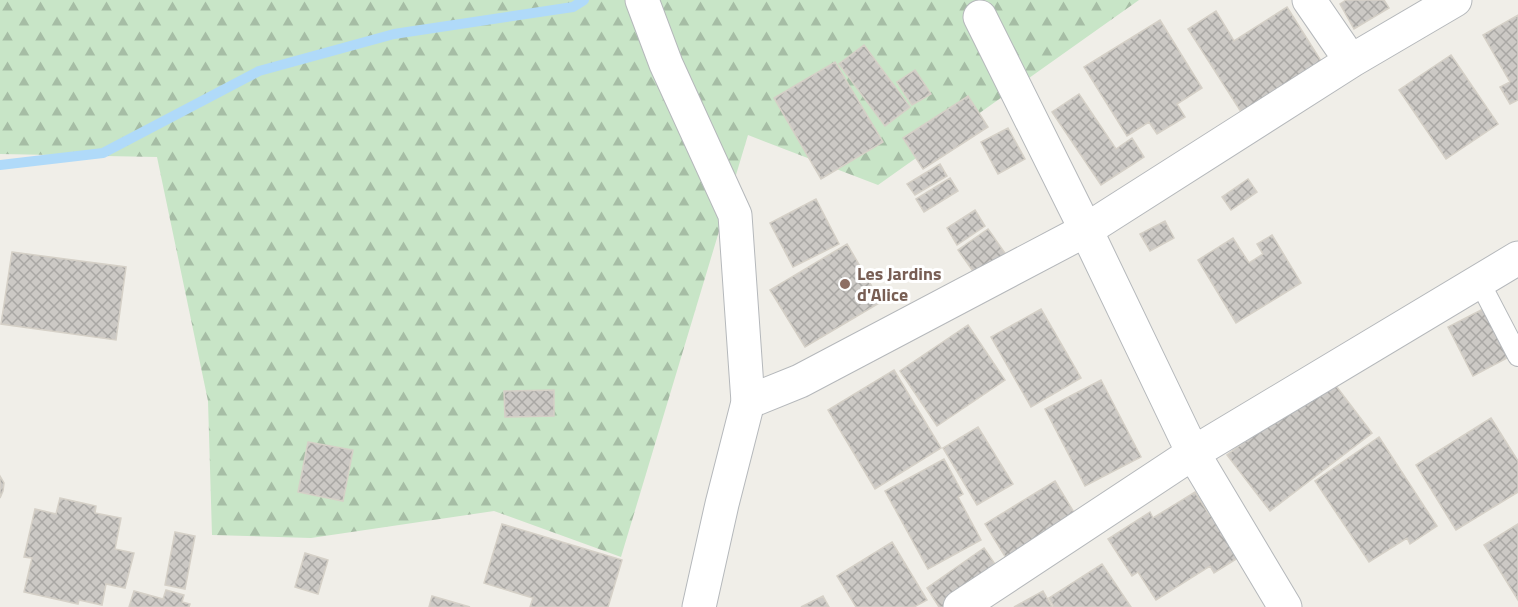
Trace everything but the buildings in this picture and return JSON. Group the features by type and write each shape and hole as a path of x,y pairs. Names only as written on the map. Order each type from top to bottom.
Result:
{"street":[{"path":"642,0 666,64 735,214 748,402 699,607"},
{"path":"1309,0 1351,61"},
{"path":"748,402 800,381 1086,230 1351,61 1455,0"},
{"path":"980,17 1193,453 1285,607"},
{"path":"960,607 1193,453 1518,258"}],"lane":[{"path":"1479,281 1518,356"}],"green space":[{"path":"0,0 1139,0 878,185 748,135 621,557 494,511 311,538 212,535 208,401 157,157 0,154"}],"waterway":[{"path":"0,165 103,153 259,71 394,34 573,7 584,0"}],"place":[{"name":"Les Jardins d'Alice","path":"845,284"}]}
